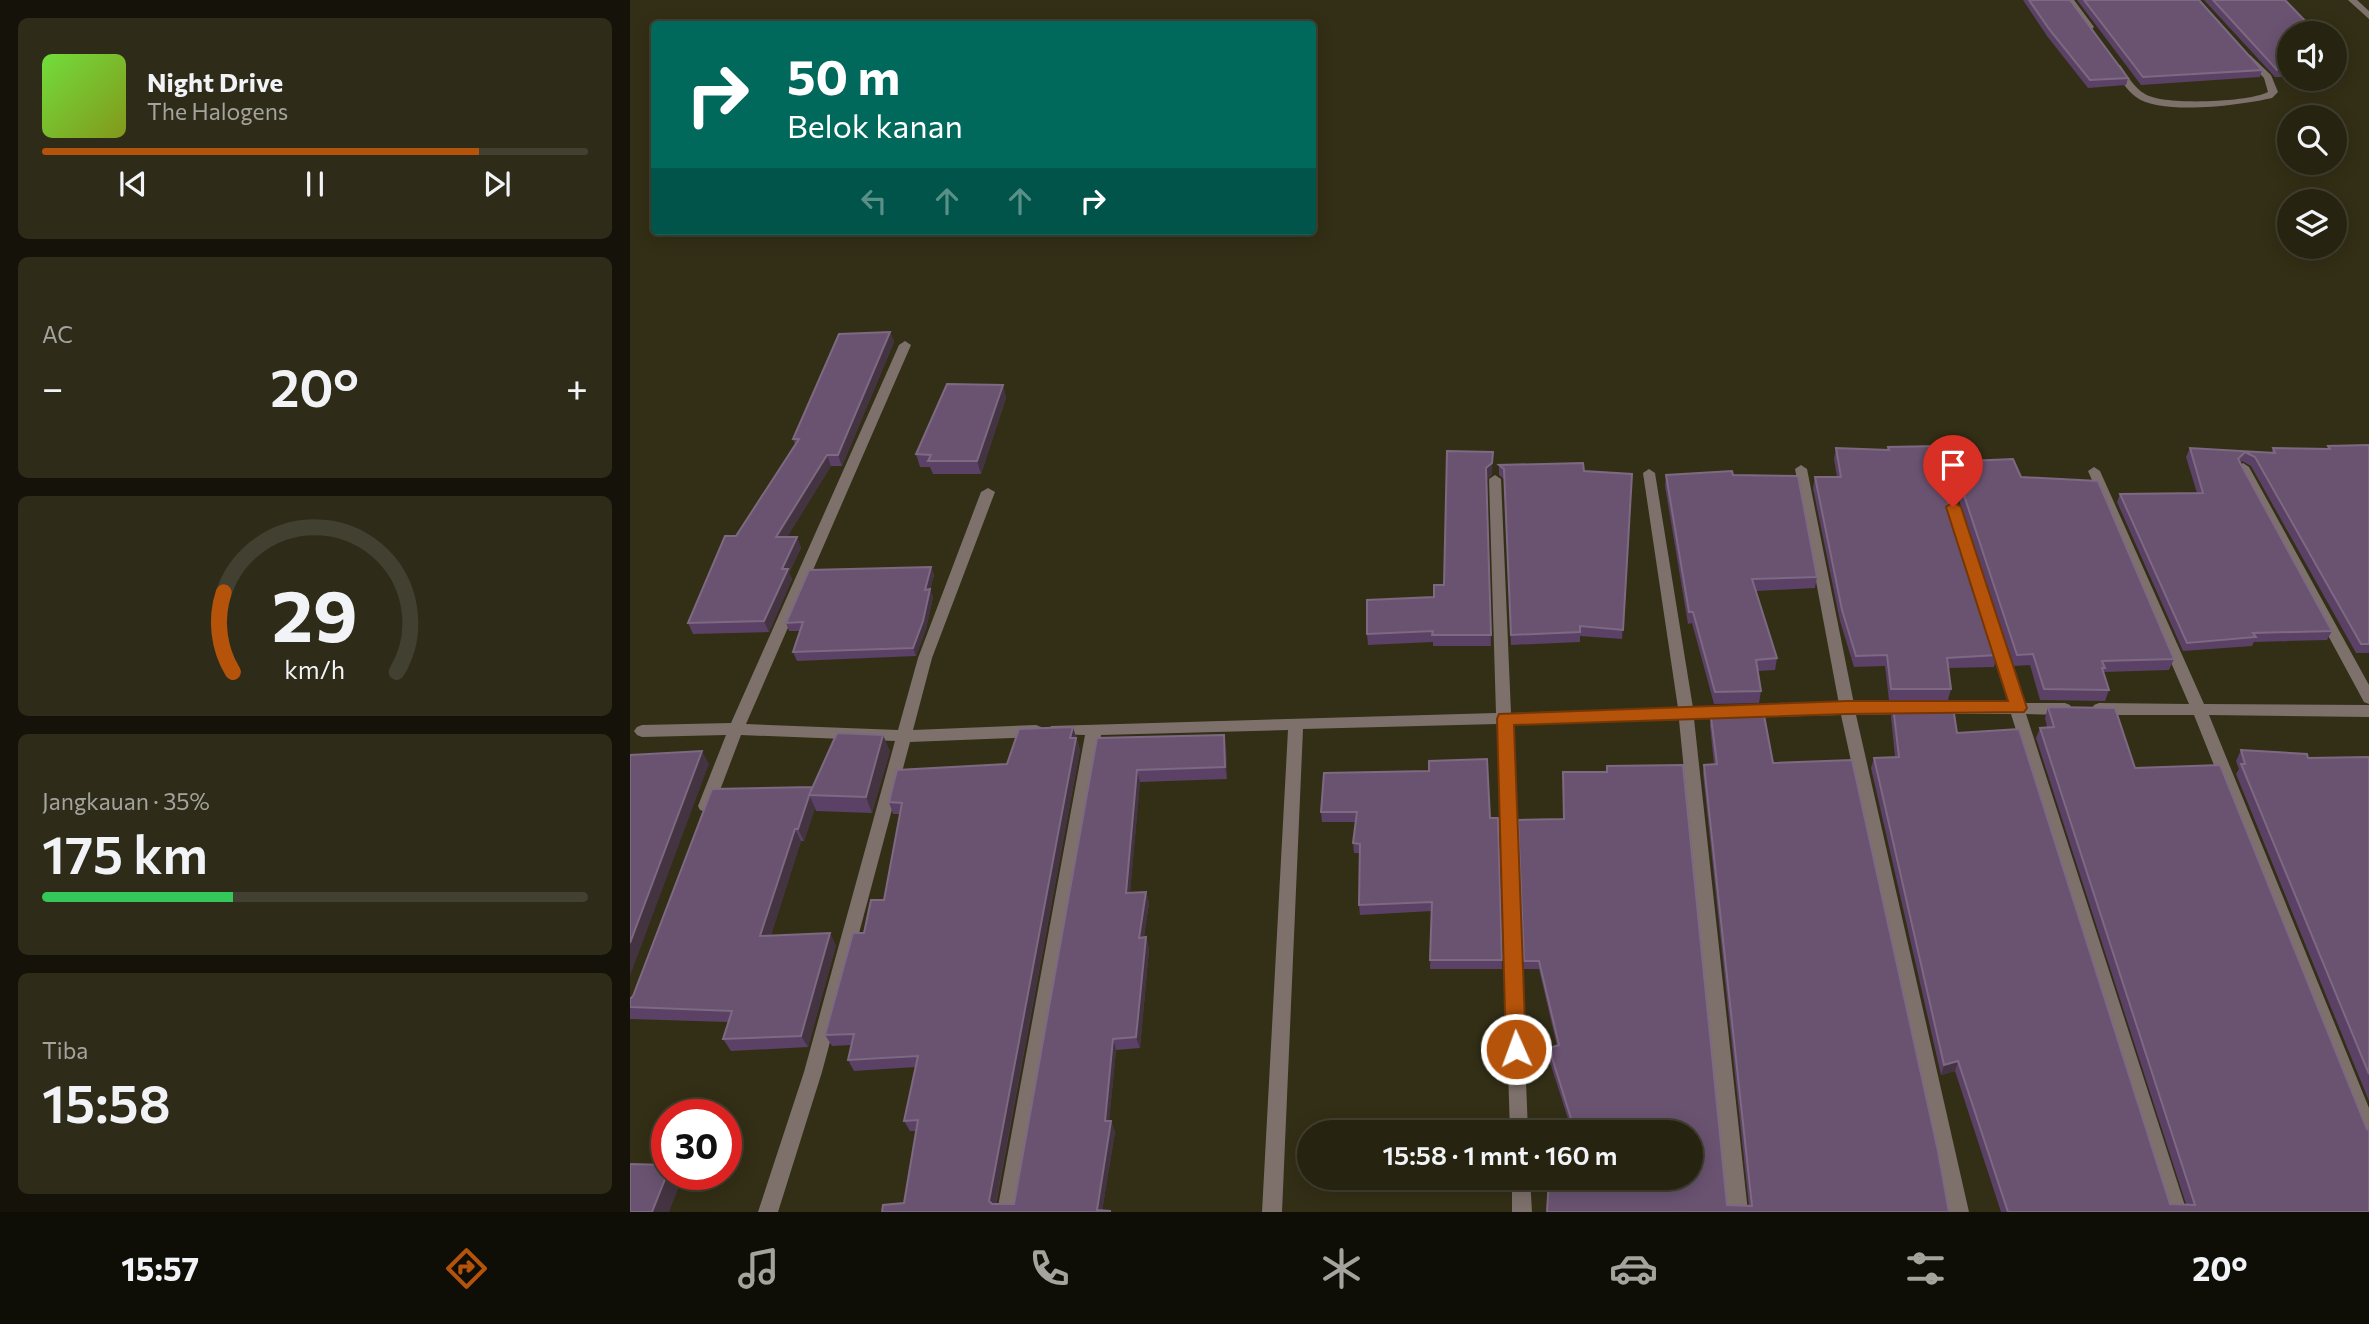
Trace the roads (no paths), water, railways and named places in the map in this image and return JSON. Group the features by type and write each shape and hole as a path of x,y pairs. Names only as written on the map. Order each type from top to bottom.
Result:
{"street":[{"path":"2070,0 2099,41"},
{"path":"2352,0 2369,16"},
{"path":"2114,61 2136,91 2152,100 2180,102 2269,96 2273,92 2267,77 2241,48"},
{"path":"702,817 736,729 905,345"},
{"path":"2243,467 2369,698"},
{"path":"1801,469 1847,708 1959,1212"},
{"path":"2094,471 2200,712 2369,1131"},
{"path":"1649,473 1685,713 1738,1212"},
{"path":"1495,479 1519,1120"},
{"path":"1944,480 2177,1212"},
{"path":"768,1212 813,1072 925,658 988,492"},
{"path":"642,732 736,729 905,736 1847,708 2369,711"},
{"path":"1272,1212 1296,725"},
{"path":"1007,1212 1094,729"},
{"path":"1521,1190 1522,1212"}]}
